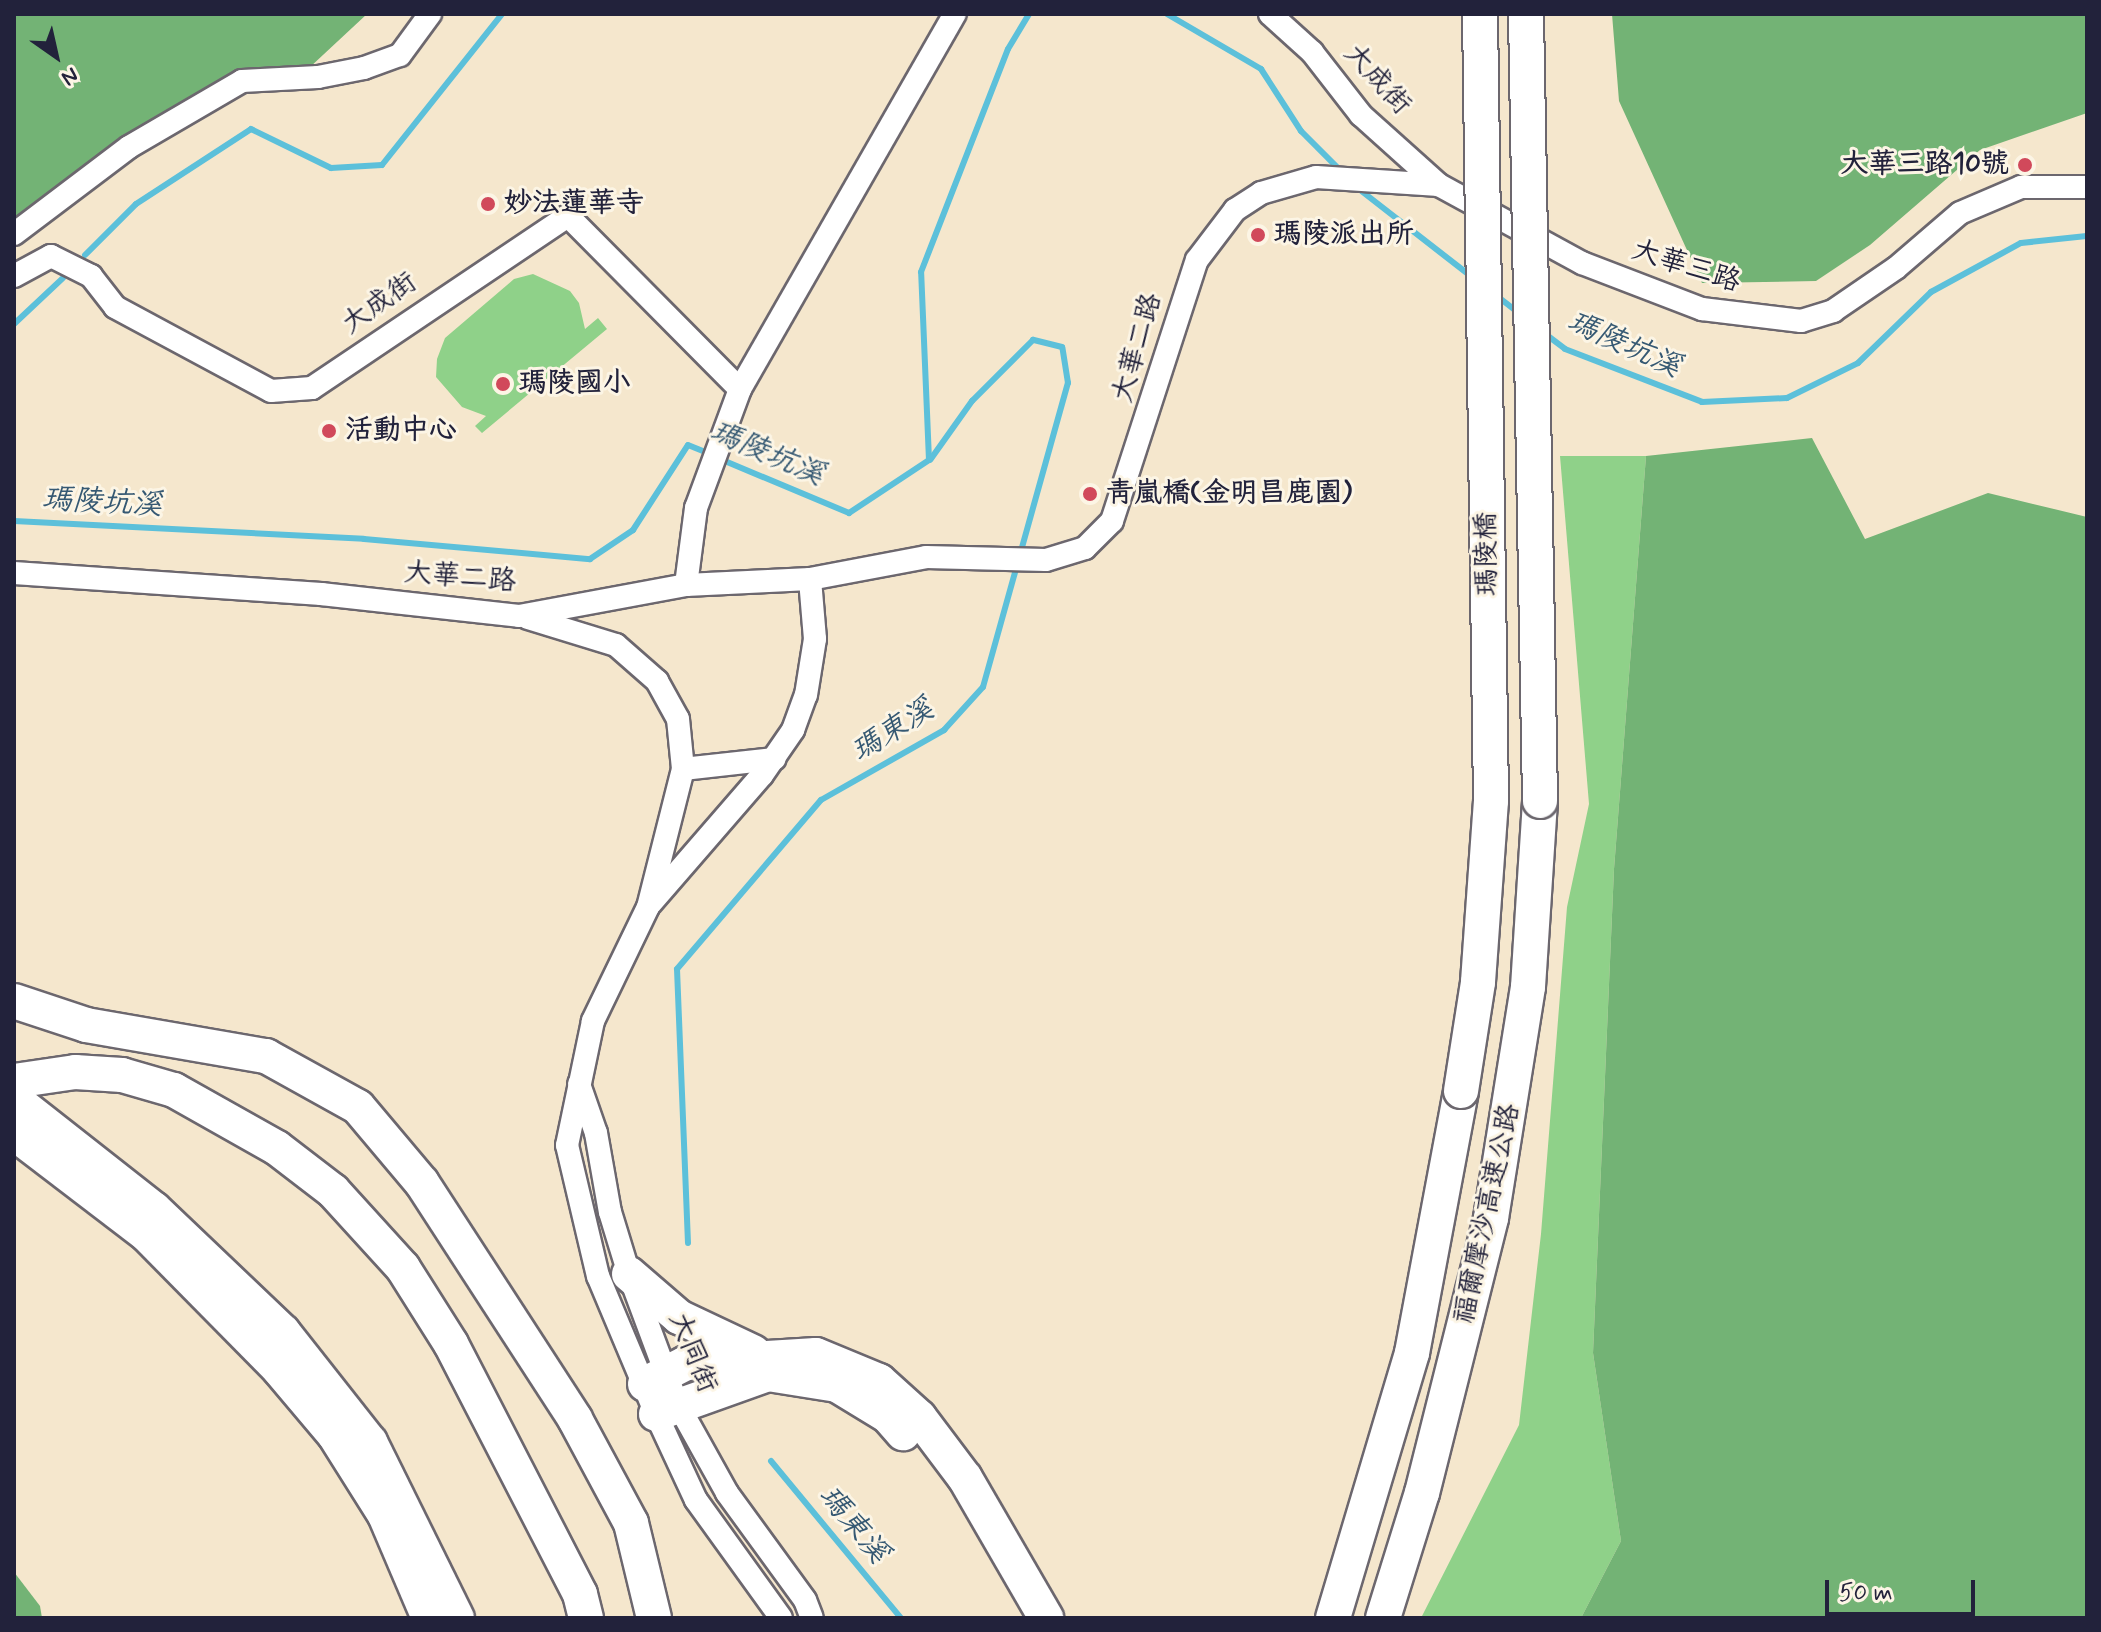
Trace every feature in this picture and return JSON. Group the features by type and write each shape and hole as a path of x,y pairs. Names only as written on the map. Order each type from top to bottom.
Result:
{"highway":[{"name":"瑪陵橋","path":"1461,1091 1478,982 1491,801 1480,14"},
{"name":"瑪陵橋","path":"1526,14 1540,801"},
{"name":"福爾摩沙高速公路","path":"1383,1618 1422,1493 1491,1218 1528,987 1540,801"},
{"path":"14,1001 86,1025 266,1056 318,1080 358,1107 394,1148 575,1419 617,1491 641,1556 654,1618"},
{"path":"14,1081 91,1073 122,1075 174,1090 266,1141 333,1191 403,1268 451,1344 580,1594 586,1618"},
{"name":"福爾摩沙高速公路","path":"1333,1618 1412,1353 1461,1091"},
{"path":"20,1116 146,1234 316,1412 385,1515 429,1618"},
{"path":"20,1116 154,1209 283,1332 370,1442 457,1618"},
{"path":"629,1274 679,1317 726,1343 765,1356"},
{"path":"661,1393 686,1363 765,1356 816,1355 879,1381 919,1417 965,1478 1046,1618"},
{"path":"661,1393 768,1374 823,1381 860,1398 908,1437 1023,1618"}],"street":[{"path":"14,234 77,182 230,87 242,81 318,77 400,55 430,14"},
{"path":"686,585 696,508 740,389 955,14"},
{"name":"大成街","path":"1270,14 1312,52 1361,115 1439,185"},
{"name":"大華二路","path":"14,573 321,594 519,616 686,585 810,579 926,557 993,556 1046,560 1085,548 1112,521 1144,436 1182,300 1197,260 1216,233 1261,193 1316,177 1369,177 1439,185"},
{"name":"大華三路","path":"1439,185 1582,263 1689,304 1762,320 1801,321 1833,311 1896,268 1960,213 2021,187 2087,187"},
{"name":"大成街","path":"14,276 51,256 91,276 115,307 271,391 312,388 568,216 740,389"},
{"path":"648,907 774,759 793,730 806,695 815,639 810,579"},
{"path":"519,616 616,645 657,681 678,719 683,769 648,907"},
{"path":"683,769 774,759"},
{"name":"大同街","path":"648,907 593,1021 578,1083 567,1145 582,1220 598,1276 661,1393 727,1493 805,1600 812,1618"},
{"name":"大同街","path":"578,1083 596,1133 610,1212 661,1393 696,1500 781,1618"}],"green space":[{"path":"14,14 367,14 309,68 237,72 181,103 73,173 14,220"},
{"path":"1612,14 2087,14 2087,113 1980,150 1870,245 1816,281 1702,283 1619,101"},
{"path":"533,274 570,291 579,303 585,329 598,318 607,329 482,433 475,426 486,416 462,407 436,377 437,359 445,338 514,279"},
{"path":"1812,438 1865,539 1988,493 2087,517 2087,1618 1581,1618 1621,1541 1593,1353 1614,869 1646,456"},
{"path":"1560,456 1646,456 1614,869 1593,1353 1621,1541 1581,1618 1421,1618 1519,1425 1541,1234 1567,907 1589,804"},
{"path":"14,1572 40,1606 42,1618 14,1618"}],"waterway":[{"path":"85,255 136,204 251,129 331,168 382,165 502,14"},
{"name":"瑪陵坑溪","path":"720,459 849,513 929,460 921,272 1008,49 1029,14"},
{"name":"瑪陵坑溪","path":"1167,14 1261,69 1301,131 1342,172"},
{"name":"瑪陵坑溪","path":"1355,186 1472,277"},
{"name":"瑪陵坑溪","path":"1544,333 1565,349 1702,402 1787,398 1858,363 1931,292 2021,243 2087,236"},
{"path":"14,324 63,278"},
{"name":"瑪陵坑溪","path":"1497,296 1520,314"},
{"name":"瑪東溪","path":"688,1243 677,969 821,800 944,730 983,687 1068,383 1062,347 1033,340 972,401 930,460"},
{"name":"瑪陵坑溪","path":"14,521 364,539 590,559 633,530 688,445 710,454"},
{"name":"瑪東溪","path":"771,1461 901,1618"}],"place":[{"name":"大華三路10號","path":"2025,165"},
{"name":"妙法蓮華寺","path":"488,204"},
{"name":"瑪陵派出所","path":"1258,235"},
{"name":"瑪陵國小","path":"503,384"},
{"name":"活動中心","path":"329,431"},
{"name":"青嵐橋(金明昌鹿園)","path":"1090,494"}]}
